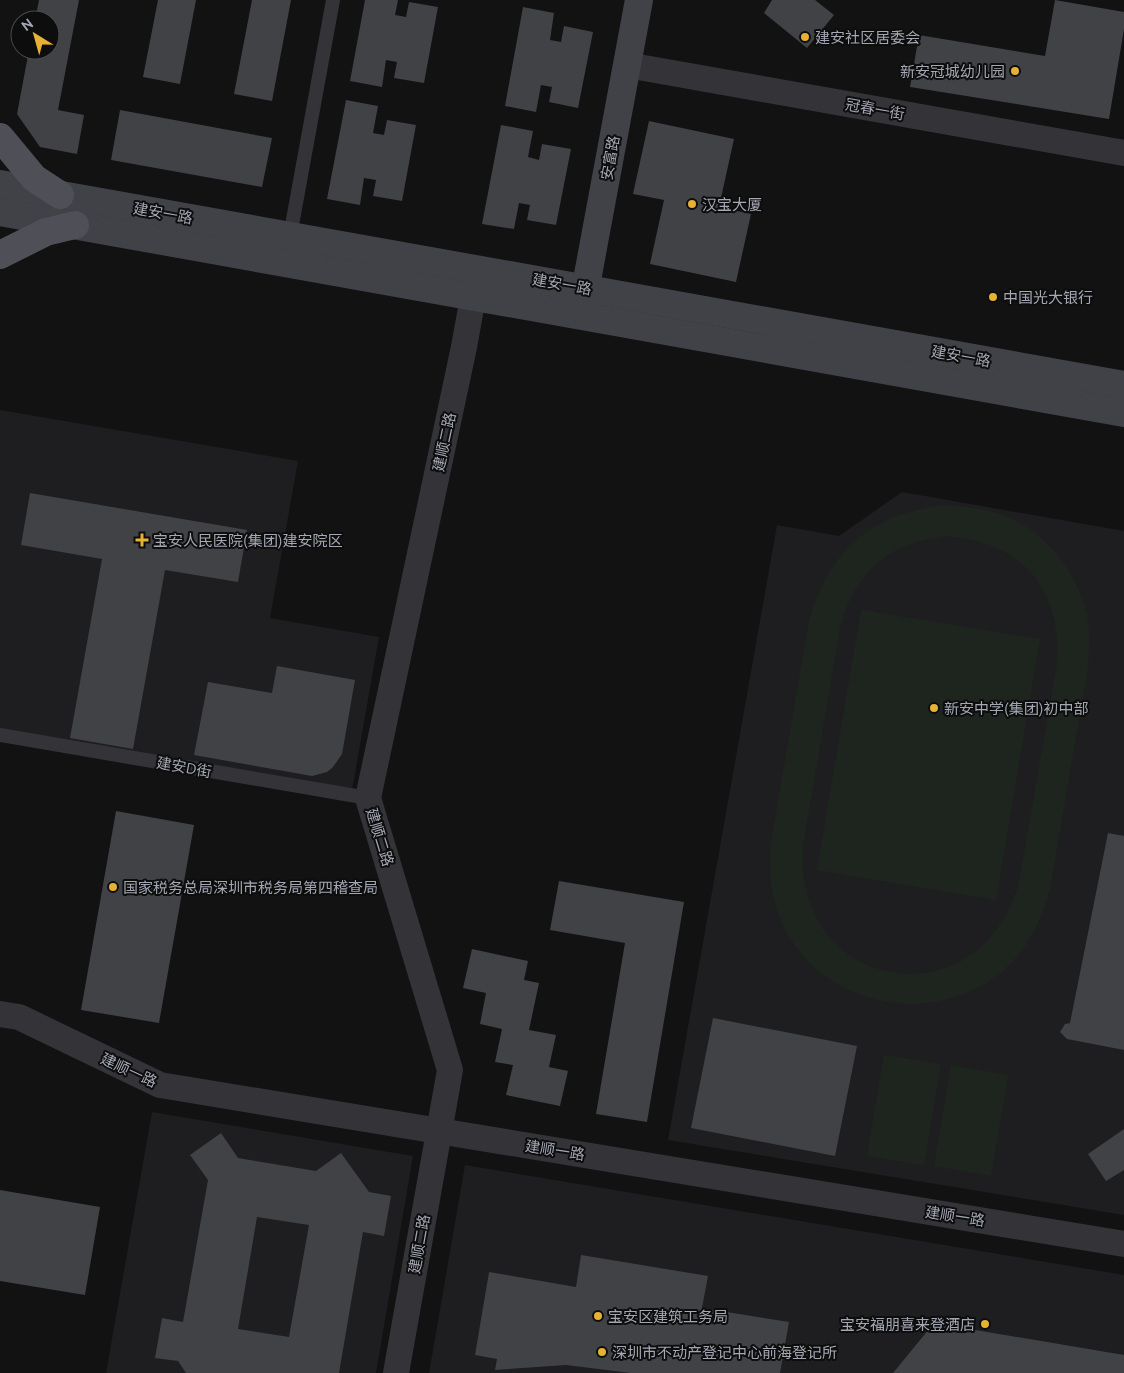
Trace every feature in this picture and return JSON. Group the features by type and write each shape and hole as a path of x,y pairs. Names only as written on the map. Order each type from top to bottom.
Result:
{"main road":[{"name":"安富路","path":"581,316 639,0"},
{"path":"0,137 34,178 60,194"},
{"name":"建安一路","path":"0,184 1124,385"},
{"name":"建安一路","path":"0,212 1124,413"},
{"path":"0,255 46,232 75,226"}],"street":[{"name":"冠春一街","path":"627,65 1124,153"},
{"name":"建顺二路","path":"396,1373 450,1070 368,798 478,269"},
{"name":"建顺一路","path":"0,1014 19,1017 160,1085 1124,1244"}],"lane":[{"path":"290,236 333,0"},
{"name":"建安D街","path":"0,735 368,798"}],"shaded area":[{"name":"宝安人民医院(集团)建安院区","path":"0,410 298,461 270,618 379,637 351,796 0,736"},
{"name":"新安中学(集团)初中部","path":"902,492 1124,531 1124,1215 668,1140 777,525 839,536"},
{"path":"944,505 990,511 1013,519 1028,528 1055,552 1075,581 1087,614 1089,641 1088,667 1050,889 1036,927 1022,951 1003,971 992,979 960,995 927,1003 893,1002 860,994 830,979 804,957 785,929 773,895 770,875 771,842 809,621 818,596 828,574 841,555 856,540 874,527 894,517","holes":["945,536 972,540 996,547 1016,559 1032,573 1044,591 1052,613 1057,637 1057,664 1019,882 998,927 968,957 931,972 893,972 856,959 827,934 808,896 803,846 840,628 846,608 865,576 876,564 890,554 924,540"]},
{"path":"861,610 1040,639 996,900 817,870"},
{"path":"884,1055 941,1064 924,1165 867,1156"},
{"path":"951,1065 1008,1075 991,1176 934,1166"},
{"path":"152,1112 413,1156 376,1373 106,1373"},
{"path":"465,1165 1124,1275 1124,1373 429,1373"}],"building":[{"path":"39,0 79,0 58,110 84,115 77,154 40,147 17,114 27,60 60,60 60,10 37,10"},
{"path":"158,0 196,0 180,84 143,77"},
{"path":"252,0 291,0 272,101 234,94"},
{"path":"365,0 398,0 395,15 406,17 409,2 438,7 424,83 394,78 397,62 386,60 382,87 350,81"},
{"path":"772,0 815,0 834,15 807,48 764,13"},
{"name":"新安冠城幼儿园","path":"1055,0 1124,12 1124,29 1109,119 910,87 919,35 1045,56"},
{"path":"523,7 554,13 550,40 561,42 564,26 593,32 578,108 549,102 552,87 541,85 536,112 505,106"},
{"path":"346,100 378,106 373,133 384,135 387,120 416,125 402,201 373,196 376,180 364,178 360,205 327,199"},
{"path":"120,110 272,138 262,187 111,160"},
{"name":"汉宝大厦","path":"649,121 734,139 719,207 751,214 736,282 650,264 664,200 633,194"},
{"path":"501,125 533,131 528,157 539,160 542,144 571,149 556,225 527,220 530,205 519,203 514,229 482,224"},
{"path":"30,493 247,530 238,582 165,570 133,749 70,738 102,559 21,545"},
{"path":"277,666 355,680 342,754 333,767 327,772 312,776 194,755 208,682 272,693"},
{"path":"116,811 194,825 159,1023 81,1010"},
{"path":"1108,833 1124,836 1124,1050 1067,1039 1060,1032 1065,1024 1070,1023"},
{"path":"559,881 684,902 647,1122 596,1114 625,943 550,930"},
{"path":"472,949 528,961 524,980 539,983 529,1030 556,1035 549,1067 568,1071 560,1106 506,1095 513,1065 495,1062 502,1029 480,1024 486,993 463,988"},
{"path":"713,1018 857,1046 835,1156 691,1128"},
{"path":"1124,1129 1124,1170 1106,1181 1088,1154"},
{"path":"221,1133 238,1158 316,1171 341,1153 369,1192 391,1196 384,1236 363,1232 339,1373 186,1373 178,1361 155,1358 162,1318 183,1322 208,1180 190,1155","holes":["257,1217 309,1225 289,1337 238,1329"]},
{"path":"0,1190 100,1207 85,1295 0,1281"},
{"path":"581,1255 708,1276 702,1308 789,1322 780,1373 631,1373 566,1365 495,1370 497,1359 475,1355 489,1272 576,1287"},
{"path":"934,1323 1124,1355 1124,1373 893,1373"}],"place":[{"name":"建安社区居委会","path":"805,37"},
{"name":"新安冠城幼儿园","path":"1015,71"},
{"name":"汉宝大厦","path":"692,204"},
{"name":"中国光大银行","path":"993,297"},
{"name":"宝安人民医院(集团)建安院区","path":"142,540"},
{"name":"新安中学(集团)初中部","path":"934,708"},
{"name":"国家税务总局深圳市税务局第四稽查局","path":"113,887"},
{"name":"宝安区建筑工务局","path":"598,1316"},
{"name":"宝安福朋喜来登酒店","path":"985,1324"},
{"name":"深圳市不动产登记中心前海登记所","path":"602,1352"}]}
